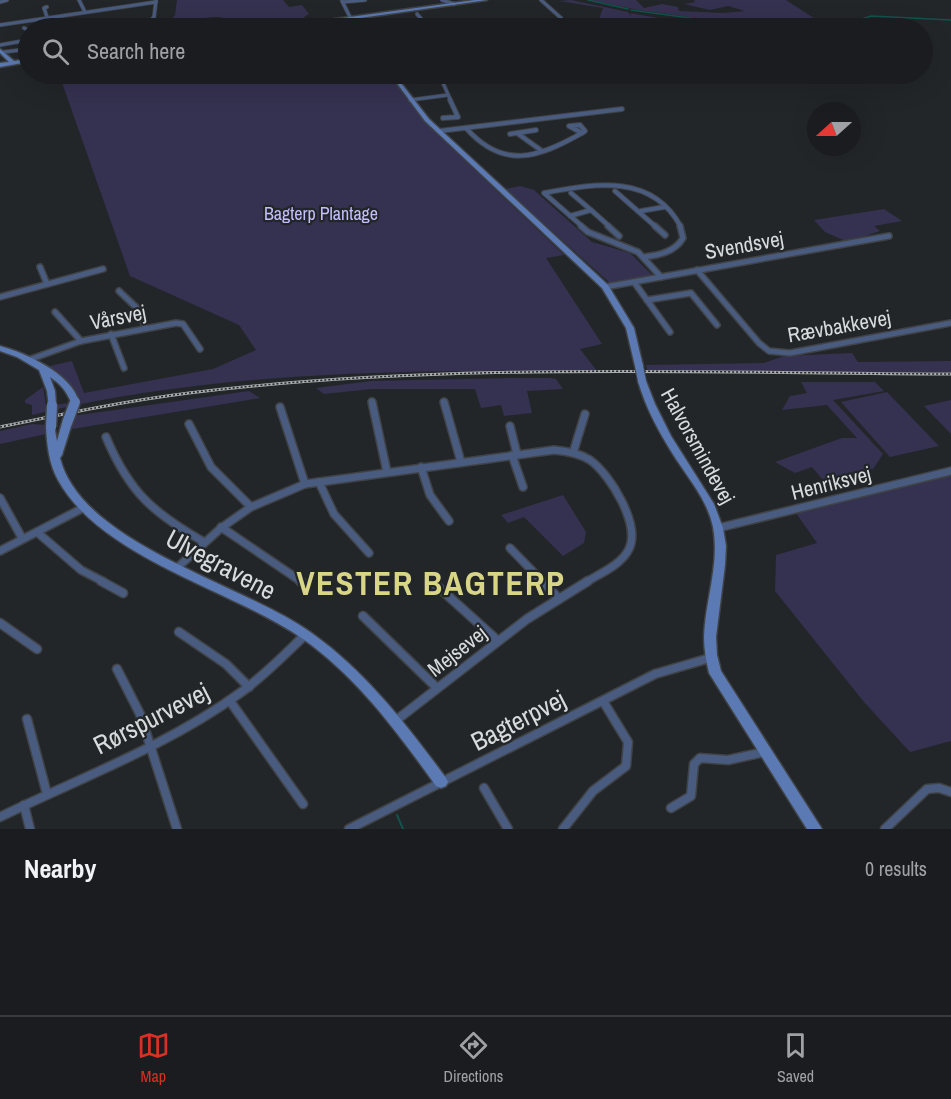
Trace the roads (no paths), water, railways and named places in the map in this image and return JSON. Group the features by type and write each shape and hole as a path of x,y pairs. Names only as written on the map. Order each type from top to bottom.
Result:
{"street":[{"path":"0,2 7,0"},
{"path":"80,0 85,12"},
{"path":"118,0 122,7"},
{"path":"365,0 342,1 351,18 416,12 485,0"},
{"path":"541,0 561,18"},
{"path":"41,18 156,1 152,18"},
{"path":"443,1 454,4"},
{"path":"46,7 44,8 47,17"},
{"path":"106,9 109,16"},
{"path":"416,12 421,18"},
{"path":"0,25 18,22"},
{"path":"1,49 18,43"},
{"path":"1,49 18,49"},
{"path":"1,49 13,63"},
{"path":"0,65 18,62"},
{"name":"Halvorsmindevej","path":"399,84 410,100 439,131 605,287 630,328 642,381 654,415 708,502 718,528 721,554 709,636 710,658 722,686 815,829"},
{"path":"443,84 458,117 443,118"},
{"path":"410,100 448,95"},
{"path":"439,131 622,109"},
{"path":"466,128 487,150 497,154 518,156 560,145 582,133"},
{"path":"510,134 536,130"},
{"path":"517,133 542,151"},
{"path":"644,257 667,253 676,248 683,238 680,222 641,190 617,184 592,185 544,193 596,237 630,248 644,257 661,277"},
{"path":"615,191 641,211 665,235"},
{"path":"571,193 619,236"},
{"path":"641,211 664,207"},
{"path":"570,216 591,210"},
{"name":"Svendsvej","path":"605,287 889,236"},
{"path":"40,267 47,284"},
{"path":"0,297 103,269"},
{"name":"Rævbakkevej","path":"697,270 759,344 778,353 790,353 951,323"},
{"path":"634,282 670,332"},
{"path":"119,291 139,310 145,327"},
{"path":"647,300 691,293 717,325"},
{"path":"55,312 81,341"},
{"name":"Vårsvej","path":"32,359 81,341 145,327 180,323 200,350"},
{"path":"111,334 124,368"},
{"name":"Ulvegravene","path":"0,348 32,359 43,370 74,391 75,402 59,444 57,464"},
{"name":"Ulvegravene","path":"43,370 51,391 51,427 57,464 62,479 83,508 126,540 305,635 356,677 441,782"},
{"path":"372,402 387,472"},
{"path":"444,402 461,462"},
{"path":"280,407 304,484"},
{"path":"573,453 585,414"},
{"path":"189,424 211,467 249,506"},
{"path":"510,426 523,487"},
{"path":"106,437 120,471 137,497 168,522 204,542"},
{"name":"Mejsevej","path":"178,567 221,527 249,506 304,484 550,450 573,453 590,461 604,474 630,522 632,534 627,554 620,561 497,640 393,722"},
{"path":"421,468 430,495 449,521"},
{"name":"Henriksvej","path":"718,528 951,471"},
{"path":"319,482 334,514 369,553"},
{"path":"0,498 22,538"},
{"path":"0,551 83,508"},
{"path":"221,527 304,584"},
{"path":"37,532 81,570 123,593"},
{"path":"510,548 560,598"},
{"path":"436,585 497,640"},
{"path":"363,616 437,688"},
{"path":"0,623 37,649"},
{"path":"179,632 226,664 249,687"},
{"name":"Rørspurvevej","path":"0,817 230,701 249,687 305,635"},
{"name":"Bagterpvej","path":"349,829 672,667 710,658"},
{"path":"117,669 130,692 150,743 158,776 177,829"},
{"path":"230,701 303,804"},
{"path":"563,829 593,791 627,766 628,742 603,701"},
{"path":"27,719 47,794"},
{"path":"671,808 691,796 694,764 700,758 728,760 765,752"},
{"path":"484,788 508,829"},
{"path":"885,829 927,789 939,788 951,792"},
{"path":"24,805 30,829"}],"waterway":[{"path":"588,0 628,9"},
{"path":"631,10 690,18"},
{"path":"865,18 871,16 911,18"},
{"path":"933,19 951,20"},
{"path":"397,815 403,829"}],"railway":[{"path":"0,427 189,393 284,383 379,377 474,373 665,371 951,374"}],"district":[{"name":"VESTER BAGTERP","path":"431,583"}],"park label":[{"name":"Bagterp Plantage","path":"321,213"}]}
